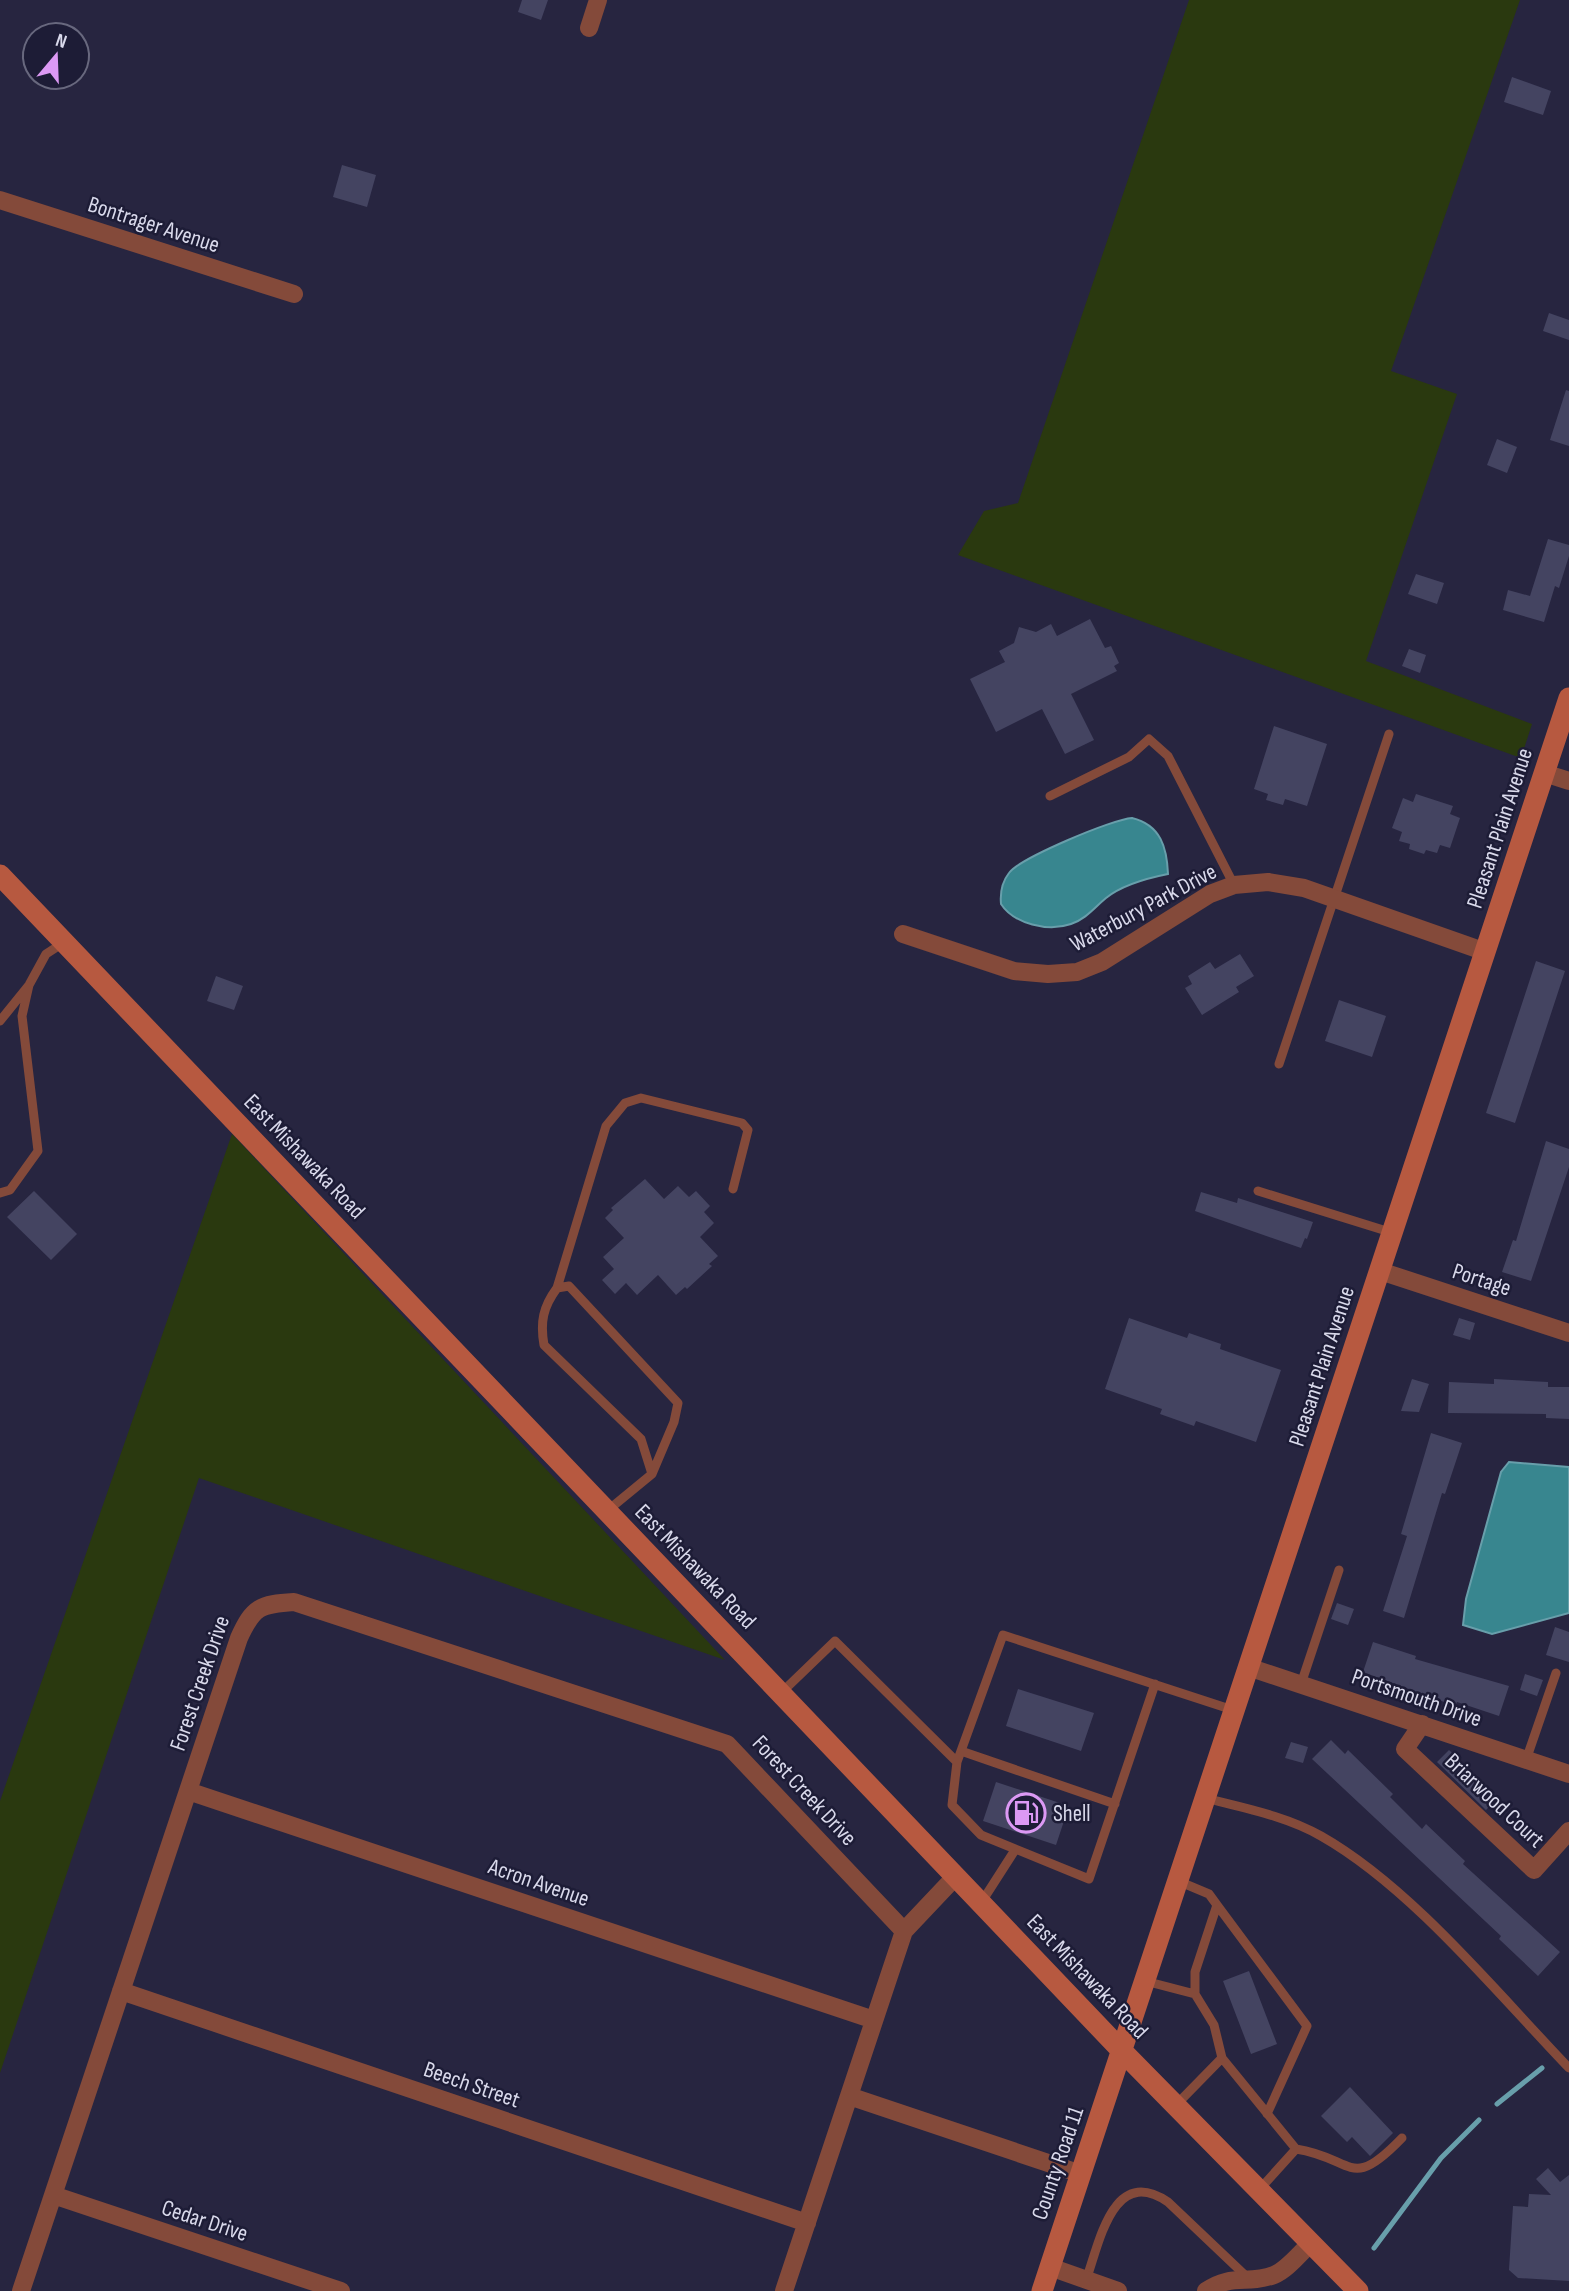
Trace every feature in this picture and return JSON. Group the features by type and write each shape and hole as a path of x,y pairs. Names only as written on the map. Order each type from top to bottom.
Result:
{"main road":[{"name":"Pleasant Plain Avenue","path":"1122,2051 1569,698"},
{"name":"East Mishawaka Road","path":"0,875 1122,2051 1358,2291"},
{"name":"County Road 11","path":"1042,2291 1122,2051"}],"street":[{"path":"589,28 598,0"},
{"name":"Bontrager Avenue","path":"0,200 294,294"},
{"path":"1544,773 1569,781"},
{"name":"Waterbury Park Drive","path":"903,934 1014,971 1077,972 1102,962 1210,894 1234,885 1268,882 1304,888 1486,953"},
{"name":"Portage","path":"1380,1271 1569,1333"},
{"name":"Forest Creek Drive","path":"21,2291 250,1614 268,1604 294,1602 727,1744 904,1931"},
{"name":"Portsmouth Drive","path":"1248,1667 1569,1774"},
{"name":"Briarwood Court","path":"1422,1724 1405,1749 1534,1870 1569,1831"},
{"name":"Acron Avenue","path":"188,1791 874,2020"},
{"path":"784,2291 904,1931 956,1876"},
{"name":"Beech Street","path":"121,1991 807,2223"},
{"path":"849,2096 1081,2174"},
{"name":"Cedar Drive","path":"53,2195 341,2291"},
{"path":"1206,2291 1222,2280 1249,2280 1278,2274 1311,2243"},
{"path":"1050,2267 1081,2283 1118,2291"}],"lane":[{"path":"1279,1065 1389,734"},
{"path":"1050,796 1129,757 1149,739 1168,756 1234,885"},
{"path":"0,1021 29,985 46,954 64,942"},
{"path":"0,1193 10,1190 38,1151 22,1016 29,985"},
{"path":"652,1475 641,1439 544,1345 541,1327 546,1303 557,1288 606,1126 625,1103 641,1098 742,1123 748,1130 733,1189"},
{"path":"1258,1191 1393,1233"},
{"path":"557,1288 569,1286 678,1404 674,1422 652,1475 607,1511"},
{"path":"1301,1684 1339,1570"},
{"path":"1155,1685 1089,1879 981,1835 952,1804 957,1762 1003,1635 1234,1710"},
{"path":"781,1693 835,1641 957,1762"},
{"path":"1526,1760 1556,1673"},
{"path":"961,1751 1115,1804"},
{"path":"1205,1798 1274,1816 1320,1835 1363,1864 1408,1902 1569,2068"},
{"path":"981,1903 1015,1850"},
{"path":"1178,1881 1209,1894 1307,2026 1267,2114"},
{"path":"1217,1905 1195,1972 1195,1994 1214,2025 1222,2057 1267,2114 1296,2150 1315,2152 1356,2169 1378,2163 1402,2137"},
{"path":"1145,1980 1195,1994"},
{"path":"1176,2105 1222,2057"},
{"path":"1259,2190 1296,2150"},
{"path":"1081,2283 1117,2204 1129,2193 1142,2191 1168,2202 1249,2280"}],"shaded area":[{"path":"1189,0 1520,0 1391,371 1457,394 1366,661 1532,724 1521,758 958,555 984,511 1018,503"},
{"path":"1132,818 1142,821 1156,832 1164,847 1168,874 1120,889 1081,919 1062,926 1032,925 1014,917 1001,904 1005,880 1017,866 1068,840"},
{"path":"232,1134 725,1660 199,1478 0,2073 0,1801"},
{"path":"1509,1462 1569,1467 1569,1613 1492,1634 1463,1625 1466,1599 1501,1472"}],"building":[{"path":"522,0 548,0 541,20 518,12"},
{"path":"1512,77 1551,91 1543,115 1504,102"},
{"path":"342,165 376,175 367,207 333,197"},
{"path":"1549,313 1569,320 1569,340 1543,331"},
{"path":"1566,390 1569,391 1569,446 1550,440"},
{"path":"1497,439 1517,447 1507,473 1487,465"},
{"path":"1548,539 1569,545 1569,556 1559,588 1555,586 1544,622 1503,610 1508,590 1530,596"},
{"path":"1416,574 1444,583 1437,604 1408,594"},
{"path":"1090,619 1105,648 1111,646 1119,663 1114,666 1117,671 1071,694 1094,740 1065,754 1042,709 996,732 970,679 1005,662 999,651 1014,643 1019,627 1036,632 1051,624 1057,636"},
{"path":"1409,649 1426,655 1420,673 1402,666"},
{"path":"1274,726 1327,744 1307,806 1285,799 1283,805 1266,800 1268,794 1254,789"},
{"path":"1416,794 1453,806 1450,814 1460,818 1450,848 1440,845 1437,853 1426,850 1424,854 1409,849 1410,844 1399,841 1402,832 1392,828 1403,798 1413,802"},
{"path":"1240,954 1254,976 1236,987 1239,992 1202,1015 1185,988 1192,984 1188,976 1210,962 1215,969"},
{"path":"1536,961 1565,971 1515,1123 1486,1113"},
{"path":"216,976 243,986 234,1010 207,1001"},
{"path":"1339,1000 1386,1016 1372,1057 1325,1041"},
{"path":"1546,1141 1569,1149 1569,1167 1531,1281 1502,1272 1513,1240 1516,1241"},
{"path":"645,1179 664,1199 678,1186 689,1197 696,1191 710,1206 704,1212 714,1223 700,1237 718,1256 709,1264 712,1266 687,1289 685,1287 676,1295 658,1275 637,1295 626,1283 615,1294 602,1280 614,1269 603,1257 624,1238 605,1218 613,1210 611,1208"},
{"path":"34,1191 77,1234 51,1260 7,1217"},
{"path":"1201,1192 1237,1203 1238,1198 1313,1222 1307,1239 1305,1238 1301,1248 1195,1211"},
{"path":"1129,1318 1187,1338 1189,1333 1221,1344 1220,1349 1281,1370 1256,1442 1196,1421 1194,1426 1160,1414 1162,1409 1105,1389"},
{"path":"1459,1318 1475,1323 1470,1340 1453,1335"},
{"path":"1412,1379 1429,1384 1419,1412 1401,1411"},
{"path":"1494,1379 1548,1382 1548,1387 1569,1387 1569,1419 1546,1418 1546,1414 1448,1413 1449,1382 1494,1384"},
{"path":"1431,1433 1462,1443 1445,1494 1442,1493 1404,1618 1383,1611 1407,1536 1401,1534"},
{"path":"1337,1603 1354,1609 1348,1625 1331,1619"},
{"path":"1555,1627 1569,1632 1569,1662 1546,1655"},
{"path":"1373,1642 1416,1656 1415,1659 1509,1686 1499,1716 1457,1702 1455,1706 1363,1672"},
{"path":"1525,1674 1543,1680 1537,1696 1520,1690"},
{"path":"1018,1689 1094,1713 1081,1751 1006,1726"},
{"path":"1331,1740 1345,1754 1348,1750 1393,1794 1390,1797 1422,1829 1426,1824 1465,1861 1463,1864 1560,1952 1538,1976 1499,1939 1501,1936 1312,1759"},
{"path":"1291,1742 1308,1747 1303,1763 1285,1758"},
{"path":"1449,1750 1498,1797 1486,1810 1437,1762"},
{"name":"Shell","path":"996,1782 1069,1806 1056,1845 983,1821"},
{"path":"1249,1971 1277,2044 1251,2054 1223,1981"},
{"path":"1350,2087 1393,2133 1370,2156 1352,2137 1347,2142 1321,2116"},
{"path":"1548,2168 1560,2182 1569,2175 1569,2281 1518,2278 1509,2270 1513,2206 1528,2207 1529,2194 1551,2195 1536,2179"}],"waterway":[{"path":"1497,2104 1542,2068"},
{"path":"1374,2248 1441,2158 1479,2120"}],"place":[{"name":"Shell","path":"1026,1813"}]}
